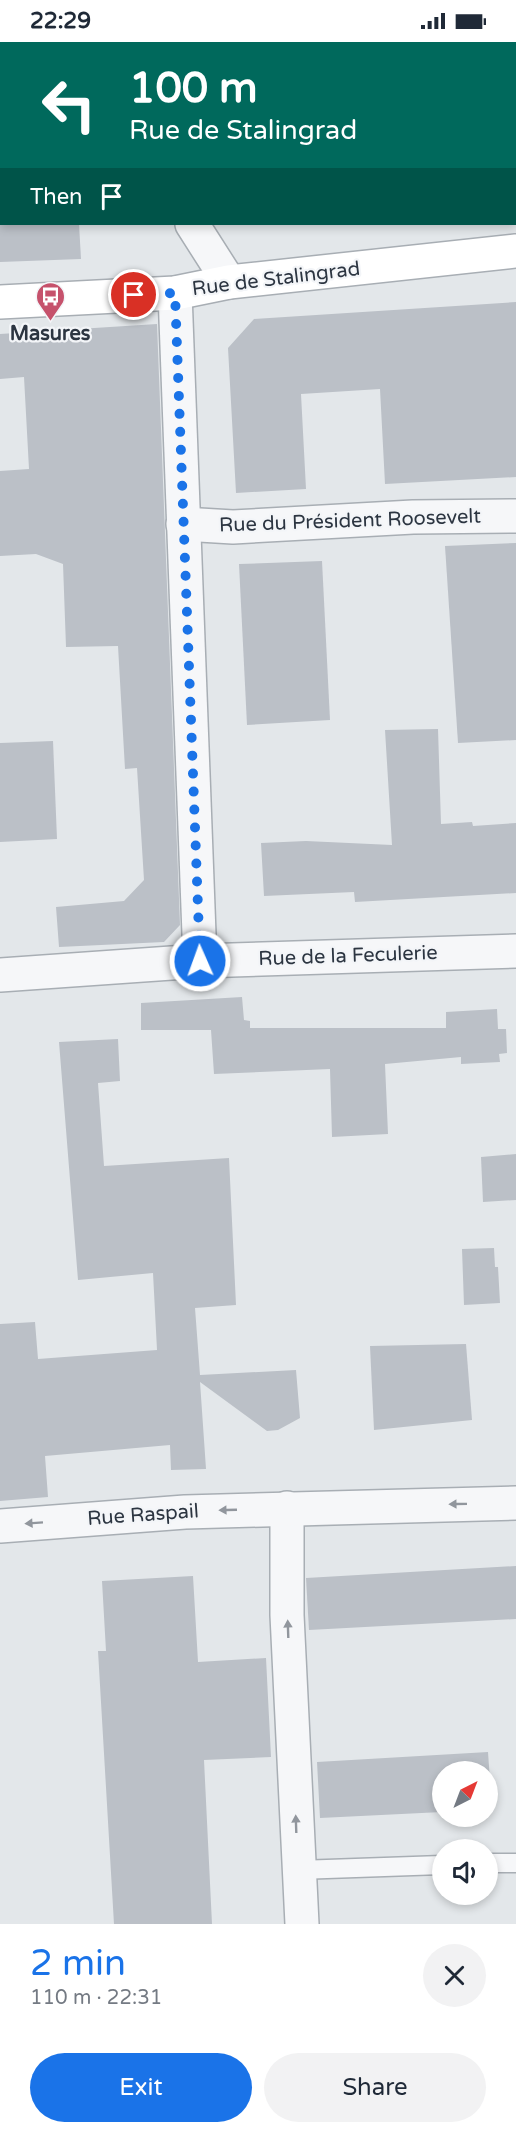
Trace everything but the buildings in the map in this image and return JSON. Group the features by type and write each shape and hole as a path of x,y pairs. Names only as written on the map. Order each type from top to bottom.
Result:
{"main road":[{"name":"Rue de Stalingrad","path":"0,302 175,293 229,282 516,251"}],"street":[{"path":"193,225 229,282"},
{"path":"175,293 200,961"},
{"name":"Rue du Président Roosevelt","path":"183,524 233,526 413,517 516,516"},
{"name":"Rue de la Feculerie","path":"0,975 200,961 516,951"},
{"name":"Rue Raspail","path":"0,1526 185,1512 287,1523 516,1503"},
{"path":"287,1523 287,1615 302,1924"}],"lane":[{"path":"498,1863 516,1863"},
{"path":"298,1870 432,1865"}],"place":[{"name":"Masures","path":"50,322"}],"route":[{"path":"134,295 175,293 200,961"}]}
